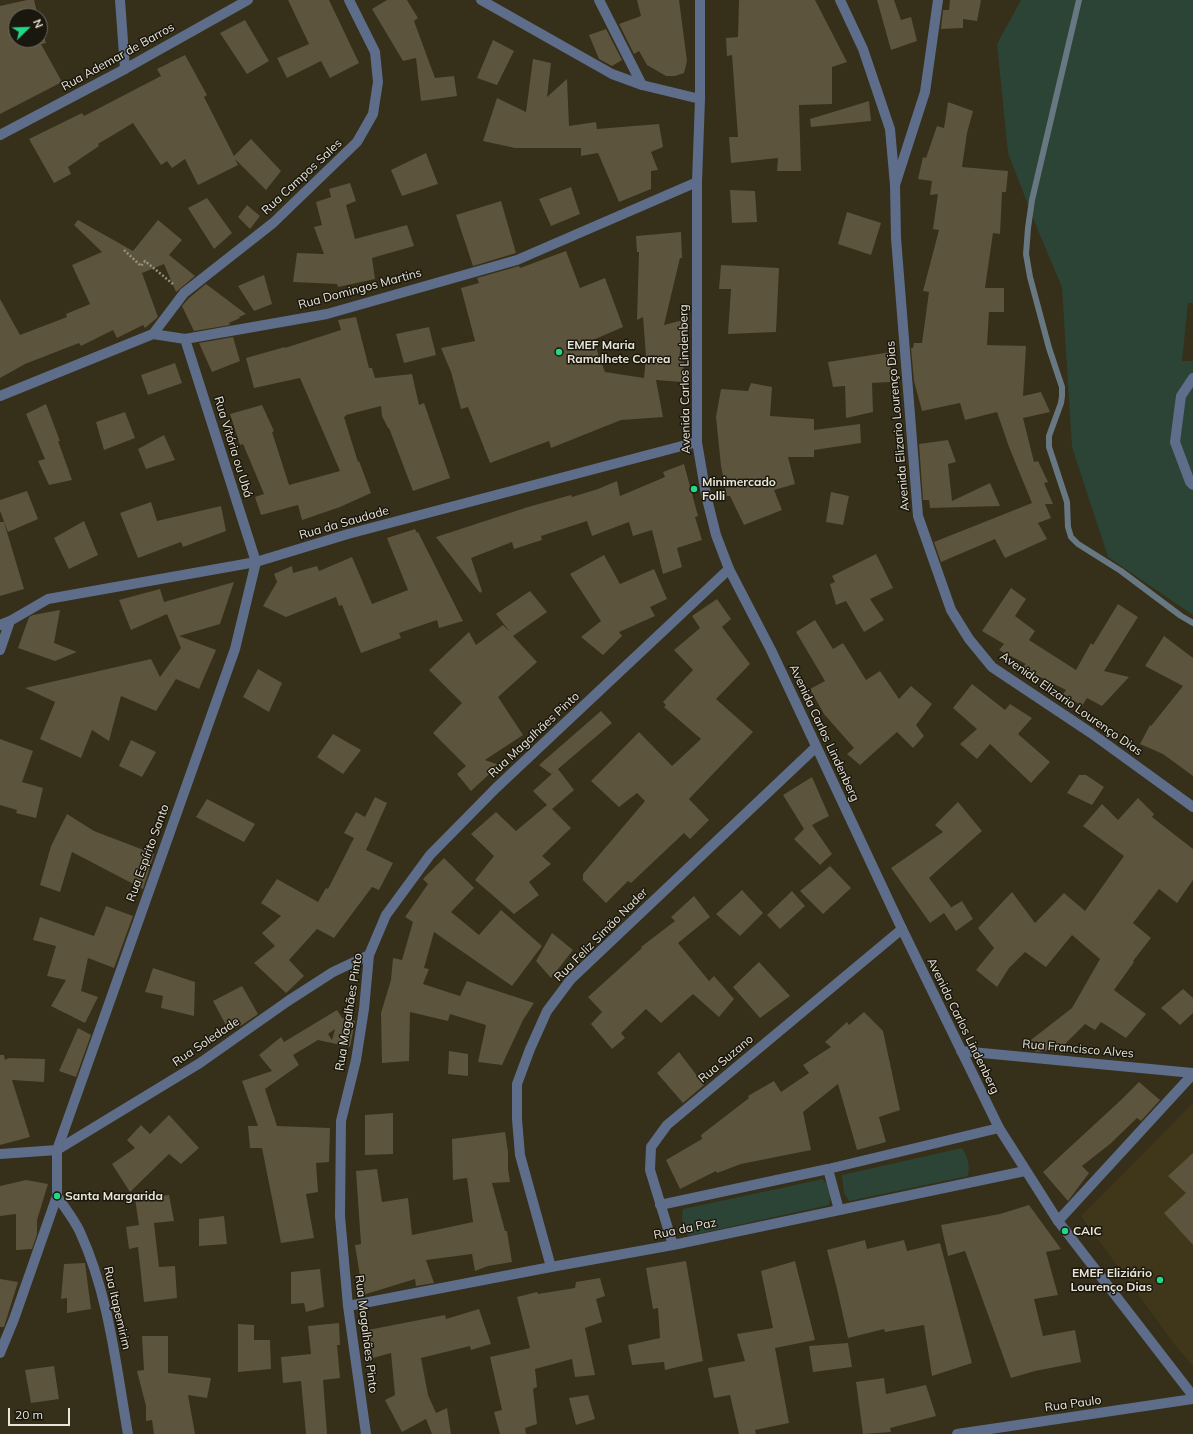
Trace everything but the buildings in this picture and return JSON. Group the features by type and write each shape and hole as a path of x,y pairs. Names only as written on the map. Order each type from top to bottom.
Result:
{"street":[{"path":"120,0 125,69"},
{"name":"Rua Ademar de Barros","path":"0,134 125,69 248,0"},
{"name":"Rua Campos Sales","path":"153,334 184,293 273,223 357,142 373,114 378,82 375,52 349,0"},
{"path":"481,0 612,74 642,85 700,99"},
{"path":"598,0 642,85"},
{"name":"Avenida Carlos Lindenberg","path":"700,0 700,99 697,182 697,442 706,495 716,535 729,569 771,650 902,929 999,1128 1058,1221 1193,1397"},
{"name":"Avenida Elizario Lourenço Dias","path":"840,0 863,49 890,129 895,185 897,245 918,516 951,610 969,639 992,667 1091,733 1193,808"},
{"path":"895,185 924,92 938,0"},
{"name":"Rua Domingos Martins","path":"153,334 186,339 327,314 517,260 697,182"},
{"path":"0,396 153,334"},
{"name":"Rua Vitória ou Ubá","path":"186,339 256,562"},
{"path":"1193,378 1181,396 1175,442 1190,482 1193,485"},
{"name":"Rua da Saudade","path":"0,625 10,621 48,599 256,562 348,534 697,442"},
{"name":"Rua Espírito Santo","path":"57,1196 57,1150 234,649 256,562"},
{"name":"Rua Magalhães Pinto","path":"366,1434 348,1306 340,1216 341,1121 356,1060 370,955 386,915 430,855 502,783 729,569"},
{"path":"0,650 10,621"},
{"name":"Rua Feliz Simão Nader","path":"551,1267 520,1155 517,1119 518,1084 530,1049 547,1011 571,979 816,747"},
{"name":"Rua Suzano","path":"673,1245 650,1170 651,1147 667,1125 902,929"},
{"name":"Rua Soledade","path":"57,1150 200,1063 288,1001 333,972 370,955"},
{"name":"Rua Francisco Alves","path":"961,1052 1193,1074"},
{"path":"1058,1221 1193,1074"},
{"path":"660,1205 828,1169 999,1128"},
{"path":"0,1154 57,1150"},
{"path":"828,1169 838,1210"},
{"name":"Rua da Paz","path":"348,1306 673,1245 1025,1171"},
{"path":"0,1353 14,1319 57,1196"},
{"name":"Rua Itapemirim","path":"57,1196 80,1230 97,1272 110,1324 128,1434"},
{"name":"Rua Paulo","path":"957,1434 1193,1397"}],"path":[{"path":"124,250 141,266 145,261 184,293"}],"shaded area":[{"name":"EMEF Eliziário Lourenço Dias","path":"1193,1103 1193,1366 1174,1344 1081,1216"}],"green space":[{"path":"1021,0 1193,0 1193,303 1188,303 1182,361 1193,361 1193,615 1108,557 1072,447 1062,287 1008,153 997,44"},
{"path":"962,1148 968,1162 968,1176 849,1201 844,1193 842,1175"},
{"path":"823,1179 829,1191 829,1205 688,1236 682,1220 683,1209"}],"waterway":[{"path":"1079,0 1032,200 1026,254 1030,277 1049,348 1062,387 1061,403 1049,436 1049,447 1067,502 1068,527 1071,537 1078,544 1121,571 1181,616 1193,623"}],"place":[{"name":"EMEF Maria Ramalhete Correa","path":"559,352"},
{"name":"Minimercado Folli","path":"694,489"},
{"name":"Santa Margarida","path":"57,1196"},
{"name":"CAIC","path":"1065,1231"},
{"name":"EMEF Eliziário Lourenço Dias","path":"1160,1280"}]}
